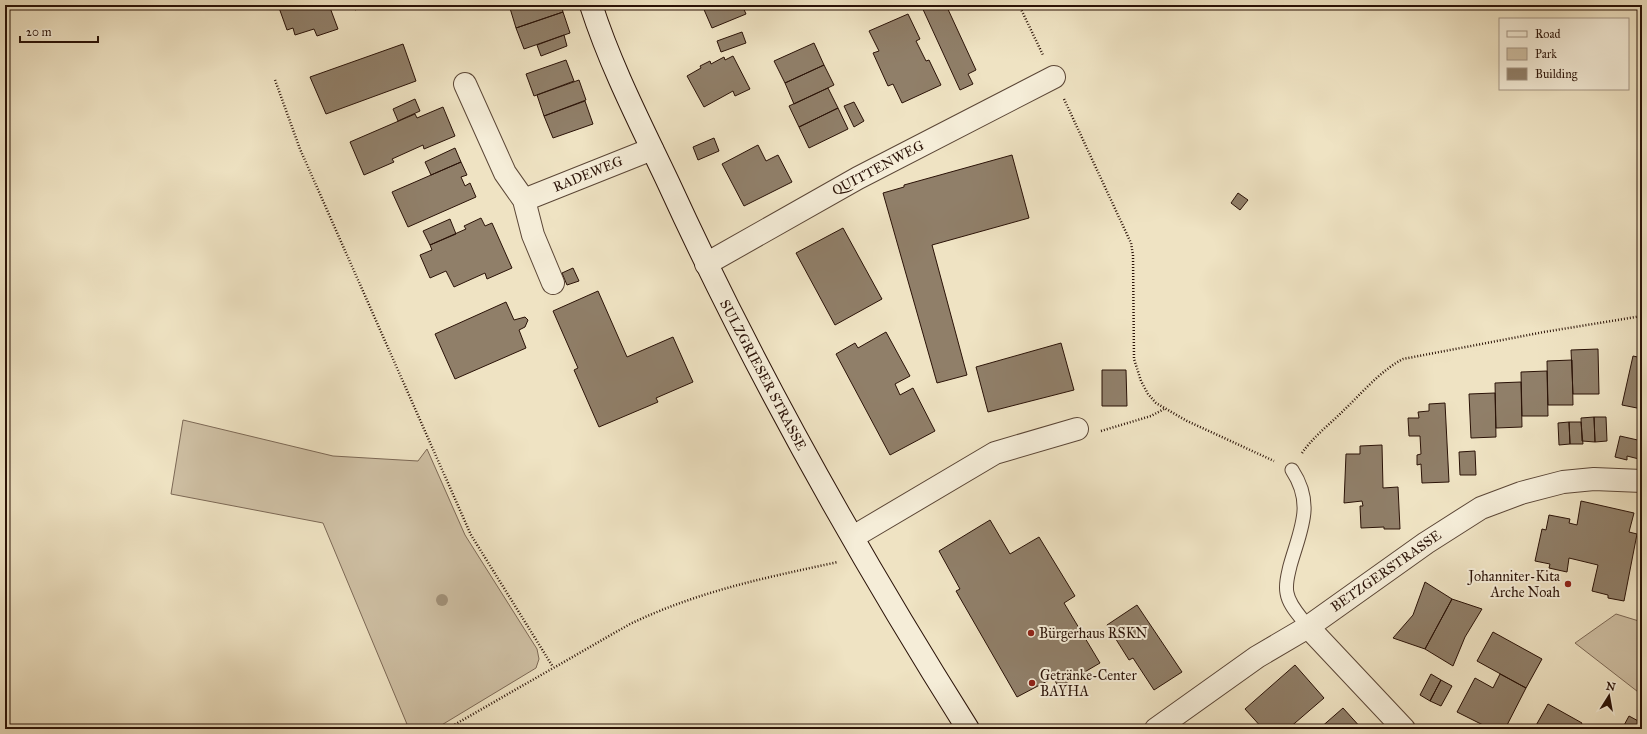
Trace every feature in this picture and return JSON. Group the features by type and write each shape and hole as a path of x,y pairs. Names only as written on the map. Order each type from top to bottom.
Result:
{"street":[{"name":"SULZGRIESER STRASSE","path":"591,5 619,81 706,264 779,407 824,490 968,729"},
{"name":"QUITTENWEG","path":"706,264 858,178 1054,77"},
{"path":"465,84 505,173 524,200 533,235 553,283"},
{"name":"RADEWEG","path":"524,200 652,148"},
{"path":"853,537 995,453 1077,429"},
{"name":"BETZGERSTRASSE","path":"1156,729 1257,658 1308,627 1426,542 1481,508 1521,492 1563,482 1594,479 1642,481"},
{"path":"1308,627 1404,729"}],"lane":[{"path":"1292,470 1303,491 1305,516 1288,576 1287,594 1292,605 1308,627"}],"path":[{"path":"1019,5 1131,243 1133,255 1135,366 1148,394 1164,409 1292,470 1304,450 1313,440 1387,370 1403,359 1508,338 1642,316"},
{"path":"275,80 306,163 471,535 553,667"},
{"path":"1077,429 1096,432 1151,416 1164,409"},
{"path":"447,729 630,624 691,598 742,583 865,556"}],"green space":[{"path":"183,420 333,456 418,461 427,449 465,535 537,649 539,659 536,668 435,729 409,729 323,523 171,494"},
{"path":"1616,614 1642,622 1642,695 1575,643"}],"building":[{"path":"278,5 329,5 338,29 317,36 314,29 295,35 293,28 287,30"},
{"path":"354,5 369,5 355,10"},
{"path":"509,5 561,5 563,12 516,28"},
{"path":"702,5 742,5 746,14 712,28"},
{"path":"921,5 946,5 976,70 968,74 973,84 960,90"},
{"path":"563,12 570,33 524,49 516,28"},
{"path":"908,14 920,39 916,41 926,61 929,60 941,85 902,103 893,84 888,86 873,53 879,51 869,31"},
{"path":"742,32 746,43 721,52 717,41"},
{"path":"564,35 567,46 541,56 537,45"},
{"path":"814,43 824,65 785,83 774,61"},
{"path":"403,44 416,81 326,114 310,77"},
{"path":"733,56 750,89 735,96 733,91 704,107 687,76 701,68 700,66 710,61 711,64 724,57 725,60"},
{"path":"566,60 574,81 534,96 526,74"},
{"path":"824,65 834,85 794,104 785,83"},
{"path":"579,80 586,100 544,116 537,95"},
{"path":"828,88 838,108 799,127 789,106"},
{"path":"415,99 420,111 398,121 393,109"},
{"path":"585,101 593,124 553,138 544,116"},
{"path":"854,102 864,121 854,127 844,106"},
{"path":"443,107 455,136 424,149 423,145 392,159 394,162 364,175 350,142 415,114 417,118"},
{"path":"838,108 848,129 809,148 799,127"},
{"path":"714,138 719,151 698,160 693,147"},
{"path":"758,145 766,161 778,155 792,182 744,206 722,164"},
{"path":"455,148 461,162 431,175 425,162"},
{"path":"1012,155 1029,218 932,245 967,375 937,383 883,193 904,187 904,185"},
{"path":"461,162 467,175 461,177 465,186 470,183 476,197 408,227 392,192"},
{"path":"1238,193 1248,200 1240,210 1231,203"},
{"path":"481,218 485,226 492,223 512,268 487,279 485,273 454,287 446,271 430,278 420,255 432,250 430,245 466,229 464,226"},
{"path":"450,219 456,234 430,245 423,231"},
{"path":"843,228 882,299 835,325 796,253"},
{"path":"573,268 579,281 567,285 562,273"},
{"path":"598,291 627,357 673,337 693,382 656,398 658,402 599,427 574,370 578,368 553,311"},
{"path":"506,302 514,320 525,317 528,320 525,327 519,330 526,348 455,379 435,334"},
{"path":"886,332 910,376 895,384 900,395 913,388 935,431 890,455 836,354 855,343 858,348"},
{"path":"1061,343 1074,390 988,412 976,367"},
{"path":"1598,349 1599,394 1573,394 1571,350"},
{"path":"1633,356 1642,358 1642,409 1622,405"},
{"path":"1572,360 1573,405 1548,405 1547,361"},
{"path":"1102,370 1126,370 1127,406 1102,406"},
{"path":"1547,371 1548,416 1522,416 1521,372"},
{"path":"1521,382 1522,427 1496,428 1495,383"},
{"path":"1495,393 1496,437 1471,438 1469,394"},
{"path":"1445,403 1449,482 1422,483 1421,464 1417,465 1417,455 1421,454 1420,436 1409,436 1408,418 1419,418 1418,412 1429,411 1429,404"},
{"path":"1594,417 1595,442 1582,441 1581,418"},
{"path":"1594,417 1606,417 1607,441 1595,442"},
{"path":"1569,422 1581,422 1583,444 1570,444"},
{"path":"1569,422 1570,444 1559,445 1558,423"},
{"path":"1620,436 1642,441 1639,459 1627,456 1627,460 1615,457"},
{"path":"1382,445 1383,488 1398,487 1400,529 1384,529 1384,527 1361,528 1360,506 1363,506 1362,501 1344,503 1346,454 1360,454 1360,446"},
{"path":"1475,451 1476,475 1460,475 1459,452"},
{"name":"Johanniter-Kita Arche Noah","path":"1581,501 1634,513 1629,532 1637,534 1624,601 1608,598 1608,595 1592,591 1598,565 1569,558 1567,572 1549,568 1550,564 1535,561 1542,529 1546,530 1549,515 1570,519 1569,523 1577,525"},
{"name":"Bürgerhaus RSKN","path":"990,520 1010,554 1039,537 1075,596 1064,603 1100,663 1059,687 1053,678 1017,697 956,591 960,589 939,551"},
{"path":"1425,582 1452,599 1425,649 1393,638 1413,615"},
{"path":"1452,599 1482,609 1465,637 1453,666 1425,649"},
{"path":"1137,605 1182,672 1154,690 1133,658 1129,660 1107,625"},
{"path":"1493,632 1542,659 1526,688 1477,661"},
{"path":"1295,665 1324,698 1288,729 1263,729 1245,709"},
{"path":"1431,674 1441,680 1430,701 1420,695"},
{"path":"1500,674 1526,688 1505,729 1491,729 1457,712 1475,678 1493,688"},
{"path":"1441,680 1452,686 1441,706 1430,701"},
{"path":"1548,704 1582,723 1579,729 1534,729"},
{"path":"1343,708 1362,729 1319,729"},
{"path":"1629,716 1642,723 1642,729 1622,729"}],"place":[{"name":"Johanniter-Kita Arche Noah","path":"1568,584"},
{"name":"Bürgerhaus RSKN","path":"1031,633"},
{"name":"Getränke-Center BAYHA","path":"1032,683"}]}
